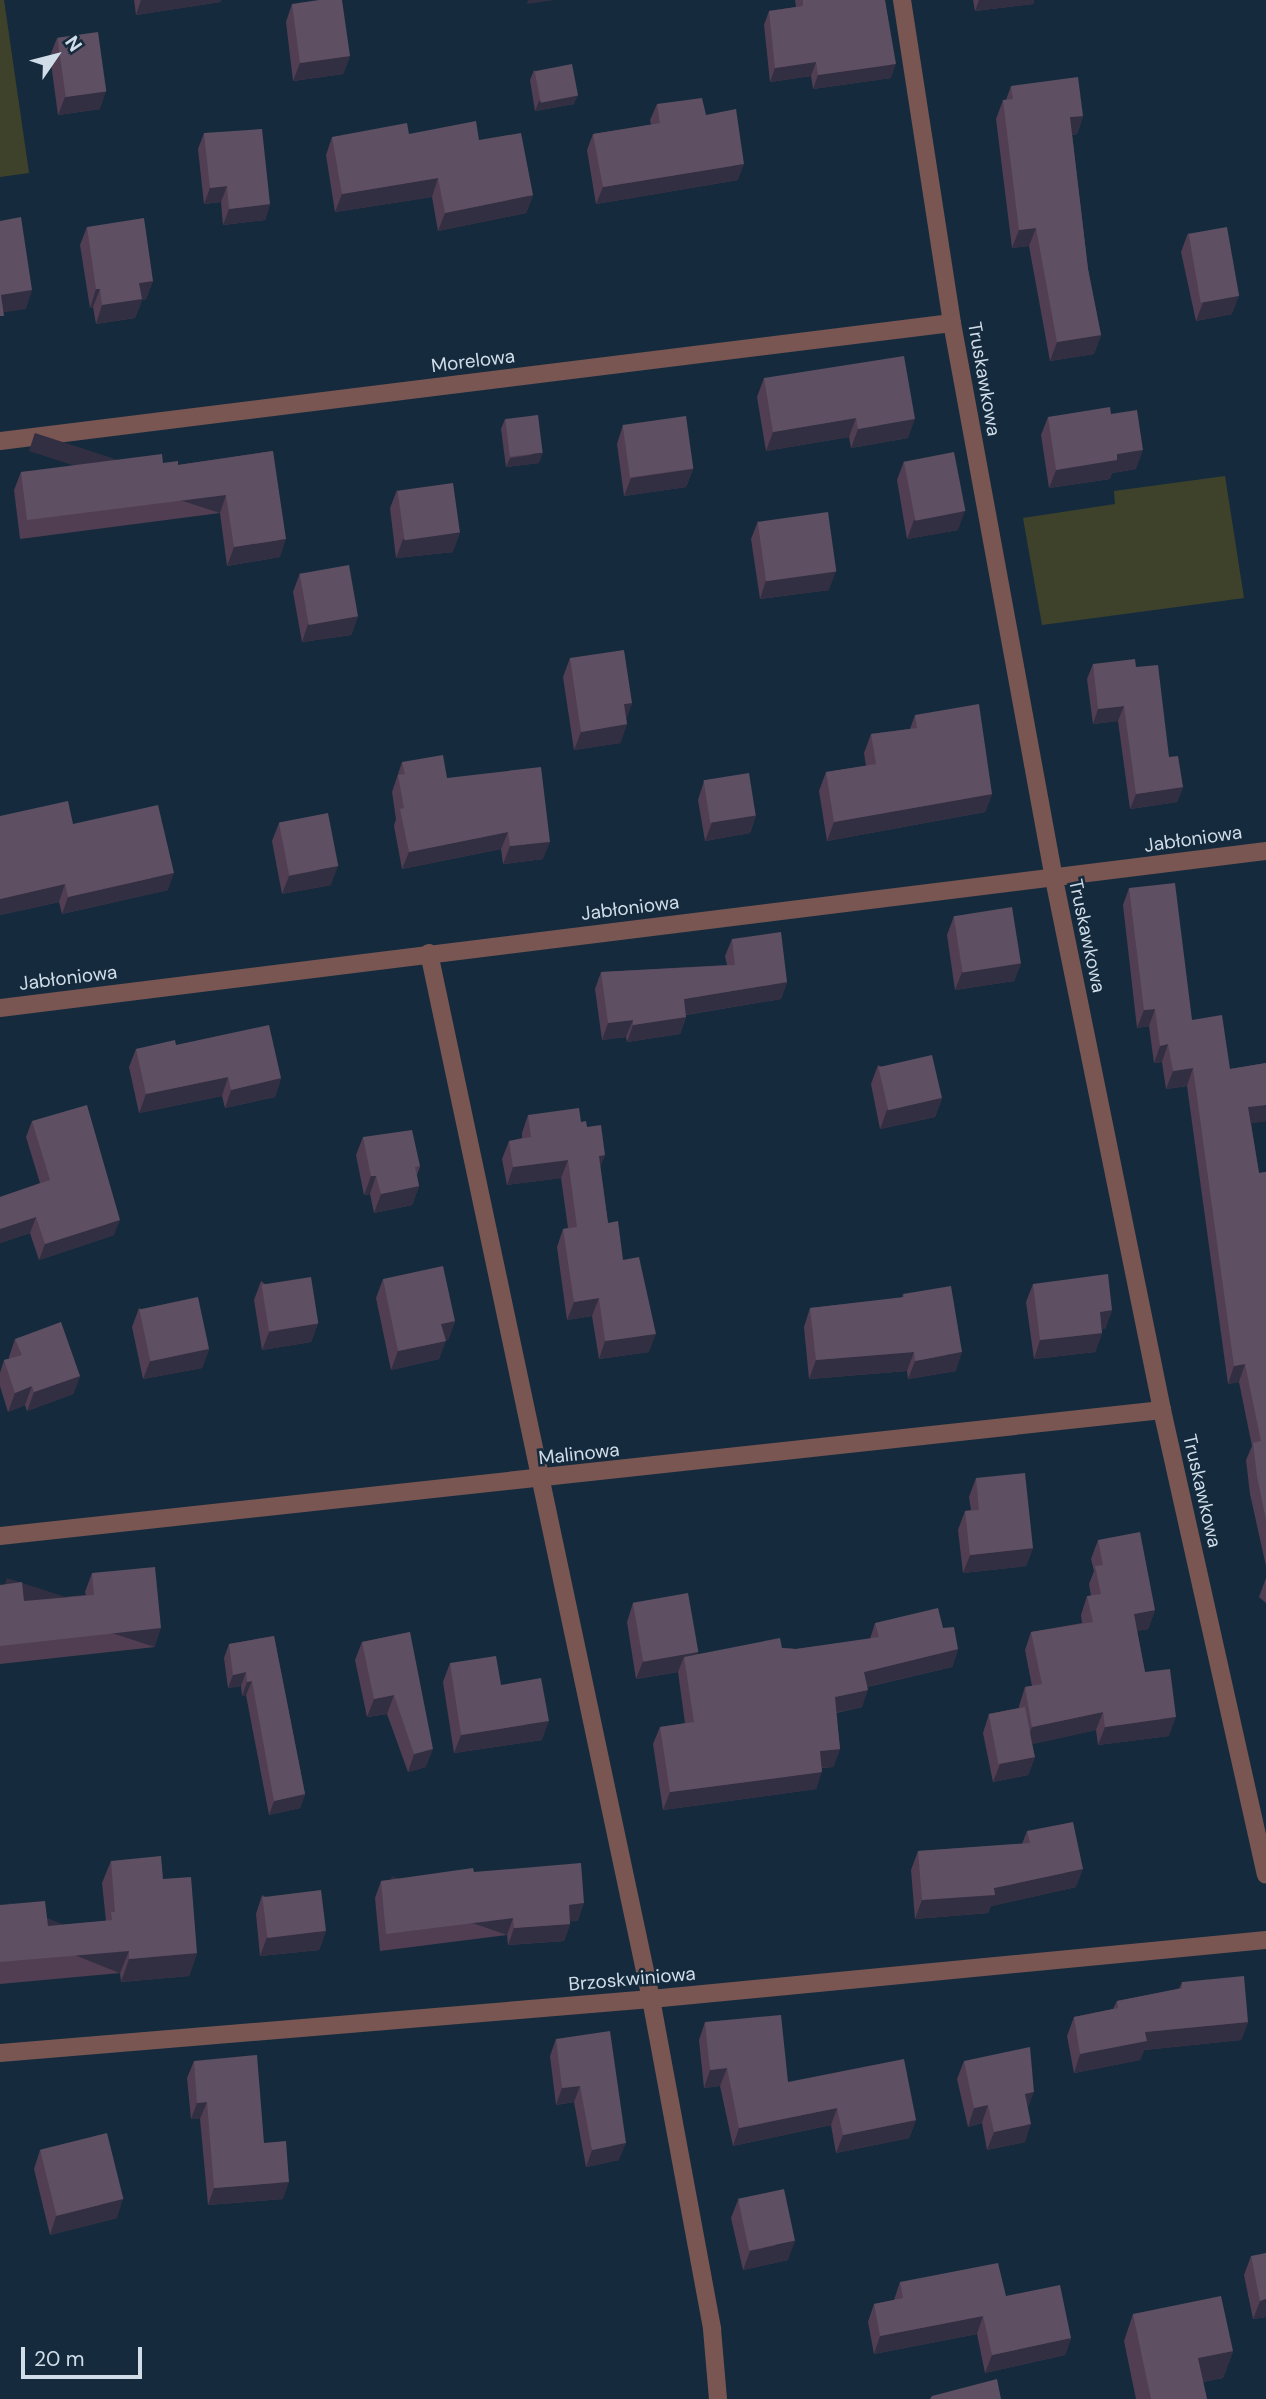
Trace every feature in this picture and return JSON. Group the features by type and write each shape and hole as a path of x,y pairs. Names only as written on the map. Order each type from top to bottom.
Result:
{"street":[{"name":"Truskawkowa","path":"902,0 952,323 1054,879 1162,1409 1266,1874"},
{"name":"Morelowa","path":"0,441 952,323"},
{"name":"Jabłoniowa","path":"0,1008 1266,851"},
{"path":"429,953 538,1480 651,1999 712,2329 718,2399"},
{"name":"Malinowa","path":"0,1536 538,1480 1162,1409"},
{"name":"Brzoskwiniowa","path":"0,2053 651,1999 1266,1940"}],"green space":[{"path":"0,0 4,0 29,173 0,177"},
{"path":"1225,476 1244,598 1042,625 1023,518 1115,504 1114,491"}],"building":[{"path":"342,0 350,56 300,63 292,4"},
{"path":"803,0 885,0 896,64 818,75 816,62 775,68 769,11 803,6"},
{"path":"98,32 106,91 66,97 57,38"},
{"path":"572,64 578,95 541,103 535,71"},
{"path":"1078,77 1083,116 1070,117 1088,269 1101,335 1057,342 1036,228 1019,230 1003,100 1013,99 1011,86"},
{"path":"702,98 706,115 736,109 744,164 603,187 593,134 660,123 657,104"},
{"path":"476,121 479,140 521,133 533,195 445,213 438,178 342,194 332,137 407,123 409,134"},
{"path":"262,129 270,204 229,209 227,186 210,188 204,133"},
{"path":"21,217 32,290 1,295 4,316 0,316 0,221"},
{"path":"144,218 153,281 139,283 142,299 102,305 100,289 96,289 87,227"},
{"path":"1227,227 1239,296 1201,303 1189,234"},
{"path":"904,356 915,419 858,429 856,418 773,432 764,378"},
{"path":"1110,407 1111,414 1137,410 1143,450 1117,454 1117,460 1056,470 1048,417"},
{"path":"538,415 543,453 510,457 505,419"},
{"path":"686,416 693,468 630,477 623,425"},
{"path":"273,451 286,539 234,547 226,495 27,520 21,472 162,454 163,463 178,461 178,465"},
{"path":"954,452 965,511 915,521 904,462"},
{"path":"453,483 460,533 405,540 398,491"},
{"path":"828,512 836,571 766,581 758,522"},
{"path":"349,565 358,616 309,625 300,574"},
{"path":"624,650 632,703 624,704 627,724 581,732 570,658"},
{"path":"1135,659 1136,667 1158,665 1169,757 1178,756 1183,787 1136,794 1124,706 1098,709 1093,664"},
{"path":"979,704 992,794 834,822 826,772 876,764 871,734 917,728 915,715"},
{"path":"443,755 447,778 541,767 550,842 510,846 508,832 409,852 400,809 404,808 398,775 405,774 402,762"},
{"path":"749,773 756,815 710,823 704,780"},
{"path":"68,801 73,824 158,805 174,873 68,897 65,884 0,899 0,816"},
{"path":"328,813 338,866 289,876 279,823"},
{"path":"1175,883 1192,1020 1222,1015 1230,1069 1266,1063 1266,1105 1248,1107 1259,1173 1266,1172 1266,1520 1253,1443 1261,1441 1245,1364 1234,1366 1193,1068 1173,1071 1168,1044 1160,1046 1155,1009 1144,1010 1129,888"},
{"path":"1012,907 1021,963 963,973 954,916"},
{"path":"781,932 787,982 684,999 686,1017 633,1025 633,1020 608,1023 601,972 735,965 732,939"},
{"path":"269,1025 281,1078 231,1090 228,1077 146,1094 136,1049 175,1040 176,1045"},
{"path":"932,1055 942,1098 888,1110 878,1067"},
{"path":"87,1105 120,1220 45,1244 36,1217 0,1229 0,1197 50,1180 32,1121"},
{"path":"579,1108 581,1122 586,1121 587,1127 601,1125 605,1155 599,1156 608,1223 618,1221 623,1260 639,1257 656,1334 605,1341 599,1298 574,1302 563,1229 577,1227 568,1160 513,1167 509,1141 531,1137 528,1115"},
{"path":"412,1130 420,1166 415,1167 419,1186 381,1194 376,1176 371,1176 363,1137"},
{"path":"443,1266 455,1321 441,1324 446,1341 398,1351 383,1279"},
{"path":"1108,1274 1112,1310 1100,1312 1102,1333 1040,1340 1033,1284"},
{"path":"311,1277 318,1323 269,1331 262,1285"},
{"path":"951,1286 962,1352 915,1361 914,1352 816,1360 810,1308 904,1297 903,1294"},
{"path":"198,1297 209,1349 150,1361 139,1309"},
{"path":"61,1322 80,1376 34,1392 32,1386 15,1393 4,1360 22,1355 15,1339"},
{"path":"1025,1473 1033,1548 970,1555 965,1511 979,1510 976,1478"},
{"path":"1140,1532 1155,1610 1134,1614 1145,1672 1170,1669 1176,1717 1105,1727 1103,1712 1032,1727 1025,1687 1042,1684 1031,1632 1093,1622 1087,1596 1101,1594 1095,1566 1103,1565 1098,1540"},
{"path":"155,1567 161,1628 0,1646 0,1585 22,1582 24,1601 94,1595 92,1573"},
{"path":"688,1593 698,1652 643,1662 633,1603"},
{"path":"938,1608 943,1628 954,1627 958,1649 864,1672 868,1690 835,1697 840,1749 820,1751 822,1772 670,1792 660,1727 694,1722 684,1657 780,1638 782,1648 796,1649 879,1637 875,1623"},
{"path":"410,1632 433,1749 414,1754 394,1695 374,1699 362,1642"},
{"path":"274,1636 305,1794 274,1801 252,1681 247,1682 246,1672 233,1675 229,1644"},
{"path":"496,1656 501,1685 541,1678 549,1721 461,1735 450,1663"},
{"path":"1025,1707 1035,1757 998,1764 989,1714"},
{"path":"1073,1822 1083,1869 994,1888 995,1895 922,1900 918,1851 1030,1843 1027,1831"},
{"path":"161,1856 163,1879 191,1877 197,1953 129,1959 129,1951 0,1962 0,1905 45,1901 48,1926 112,1920 111,1912 115,1912 111,1861"},
{"path":"581,1863 584,1903 569,1905 570,1924 514,1928 513,1918 386,1934 381,1881 473,1868 474,1872"},
{"path":"321,1890 326,1931 267,1938 262,1897"},
{"path":"1244,1976 1248,2022 1145,2032 1147,2041 1080,2054 1074,2017 1118,2008 1117,2001 1182,1988 1182,1982"},
{"path":"781,2015 788,2082 904,2059 916,2120 843,2135 837,2108 739,2128 727,2068 710,2070 705,2022"},
{"path":"610,2031 626,2143 592,2150 580,2086 562,2088 556,2039"},
{"path":"1030,2047 1034,2092 1025,2094 1031,2124 994,2132 988,2105 974,2108 964,2061"},
{"path":"257,2055 264,2143 286,2141 289,2182 214,2188 207,2102 197,2103 194,2061"},
{"path":"107,2133 123,2199 57,2216 40,2150"},
{"path":"784,2189 795,2241 749,2251 738,2199"},
{"path":"1266,2253 1266,2299 1260,2301 1251,2256"},
{"path":"998,2263 1006,2296 1060,2285 1071,2338 992,2355 983,2316 880,2336 874,2304 903,2298 900,2282"},
{"path":"1221,2296 1233,2351 1198,2358 1207,2399 1151,2399 1133,2314"},
{"path":"997,2379 1001,2399 930,2399 932,2396"}]}
